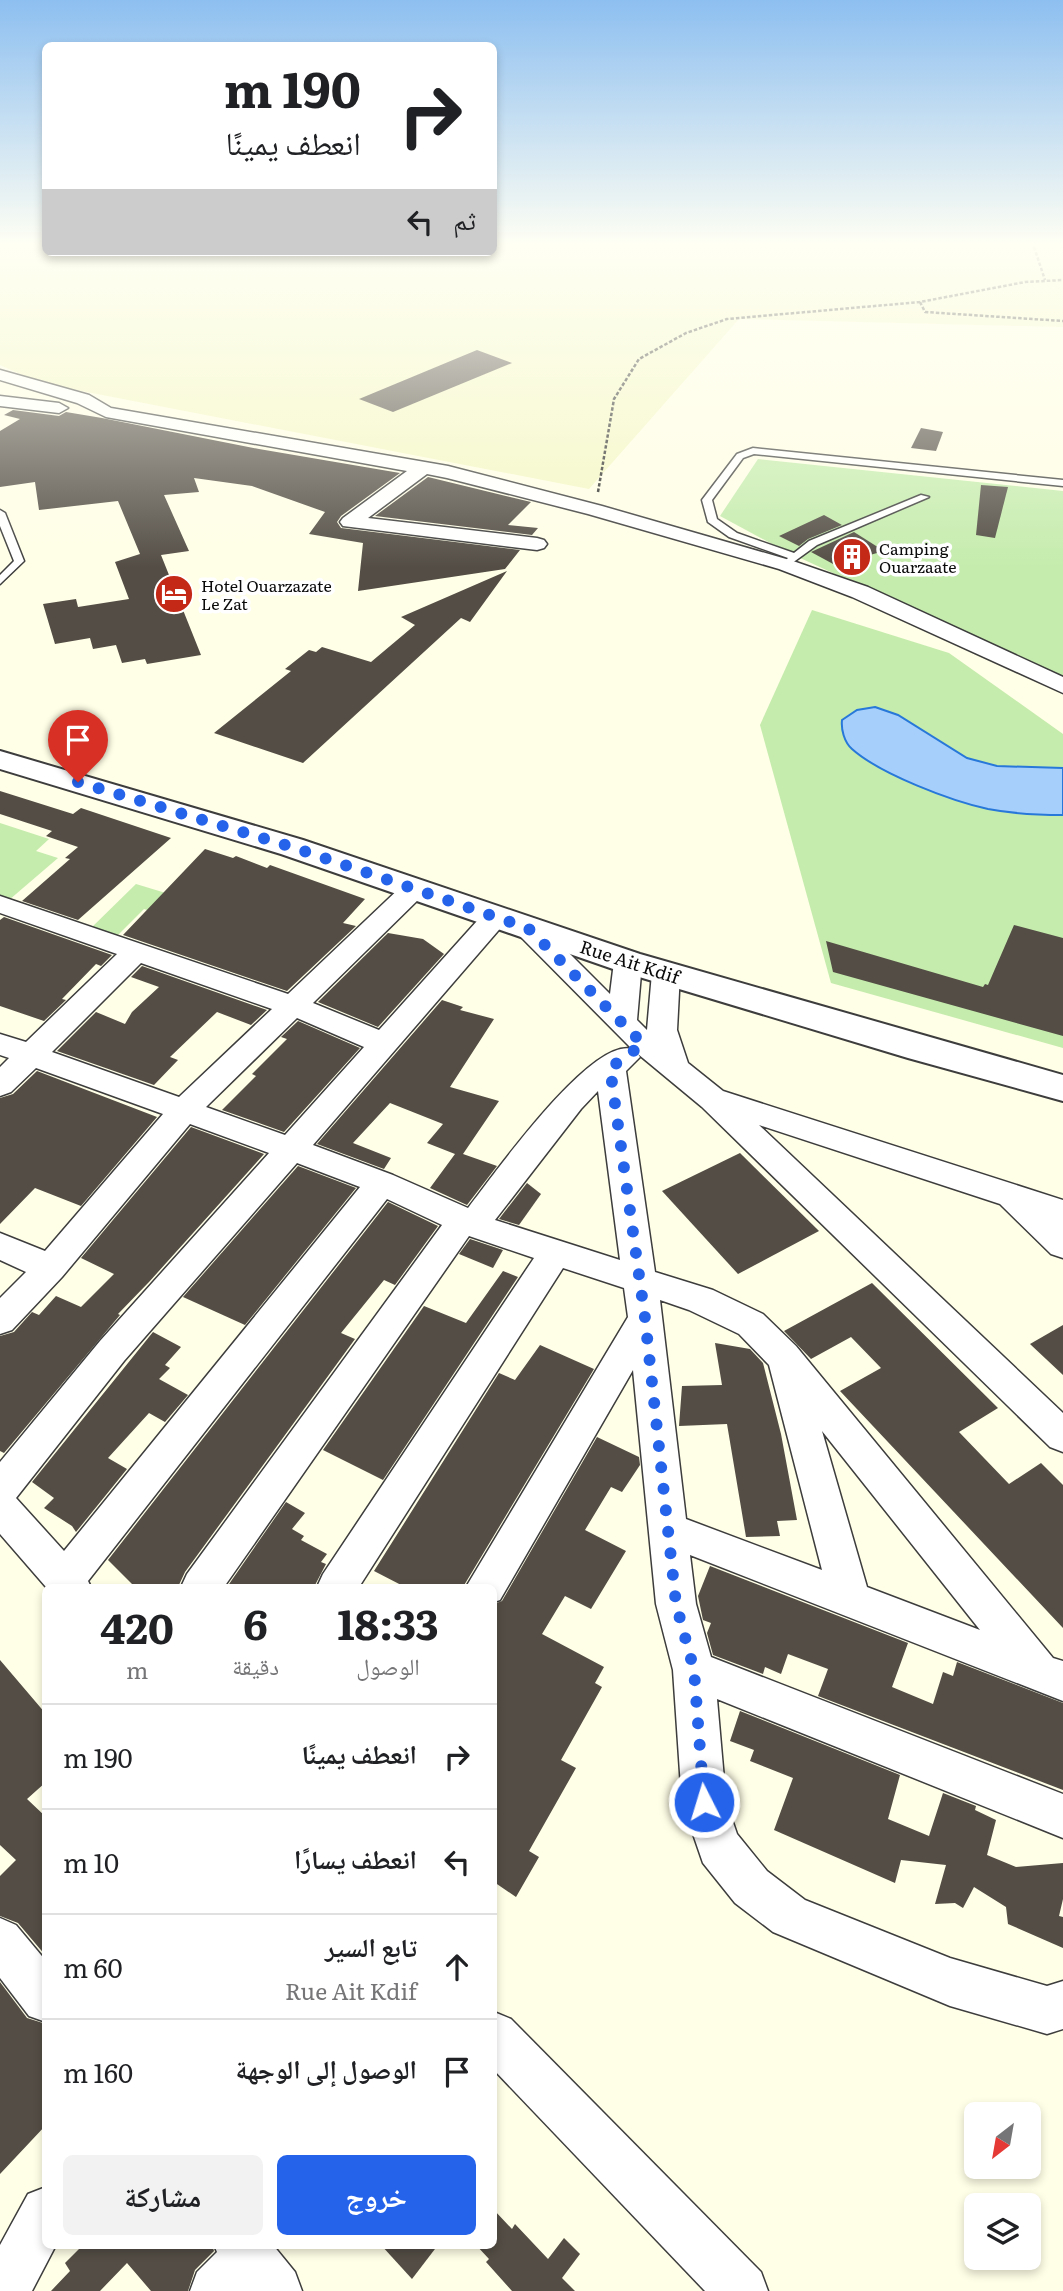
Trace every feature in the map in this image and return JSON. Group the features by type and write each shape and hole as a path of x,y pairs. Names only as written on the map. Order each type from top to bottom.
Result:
{"street":[{"path":"0,375 83,399 106,412"},
{"path":"0,401 106,412 423,468 595,510 684,538 790,560 1063,686"},
{"path":"423,468 350,523 537,544"},
{"name":"Rue Ait Kdif","path":"0,760 292,847 628,962 1063,1088"},
{"path":"0,1320 50,1268 184,1110 414,889"},
{"path":"0,904 294,1006 384,1044"},
{"path":"0,1490 112,1351 496,917"},
{"path":"528,928 632,1033 713,1099 1063,1436"},
{"path":"0,1085 136,952"},
{"path":"203,1584 469,1222 570,1101 588,1083 610,1068 632,1033 628,962"},
{"path":"666,973 662,1030 674,1065"},
{"path":"0,1044 292,1149 382,1183 469,1222 556,1251 642,1298 701,1300 751,1324 783,1356 1051,1676"},
{"path":"610,1068 642,1298 676,1604 694,1670 704,1802 719,1847 751,1887 789,1916 950,1982 1047,2010 1063,2005"},
{"path":"713,1099 1063,1212"},
{"path":"0,1507 67,1584 382,1183"},
{"path":"1005,1192 1063,1245"},
{"path":"0,1245 50,1268"},
{"path":"339,1584 556,1251"},
{"path":"488,1584 642,1298"},
{"path":"783,1356 850,1599"},
{"path":"668,1529 1051,1676"},
{"path":"694,1670 1063,1816"},
{"path":"3,1951 42,1995"},
{"path":"497,2039 742,2291"},
{"path":"4,2291 42,2220"}],"lane":[{"path":"923,497 813,543 790,560 733,535 712,520 706,500 740,456 753,451 1063,483"},
{"path":"0,513 5,533 19,561 0,581"}],"path":[{"path":"595,510 614,400 639,359 648,354"}],"green space":[{"path":"0,354 708,354 589,489 40,383 0,365"},
{"path":"758,459 1063,491 1063,679 785,551 720,516"},
{"path":"812,610 949,653 1063,734 1063,1048 831,983 760,725"},
{"path":"0,823 49,839 36,851 58,858 9,900 0,897"},
{"path":"136,884 169,894 175,919 144,909 114,939 89,930"}],"water":[{"path":"875,707 898,715 967,758 997,766 1063,768 1063,815 988,809 936,793 880,768 849,746 842,727 842,720 857,710"}],"building":[{"path":"468,354 488,354 512,363 393,412 359,399"},
{"path":"13,410 59,416 66,412 400,473 341,516 337,522 341,528 520,550 505,569 358,591 363,543 309,534 325,512 252,486 194,478 199,492 164,495 189,551 161,555 201,655 147,664 145,659 122,663 116,645 93,649 90,638 55,644 43,604 76,599 78,607 129,599 115,562 140,554 118,501 39,510 35,482 0,487 0,431 20,419 4,415"},
{"path":"921,428 943,432 936,451 911,448"},
{"path":"428,477 531,502 508,525 538,528 532,535 375,516"},
{"path":"981,485 1008,487 995,538 976,535"},
{"path":"824,515 842,525 808,539 799,546 779,536"},
{"path":"854,532 884,551 835,565 811,552"},
{"path":"507,571 470,622 461,618 303,763 214,733 291,671 285,669 309,650 316,652 322,647 371,662 415,625 401,617"},
{"path":"0,791 73,814 81,808 171,838 78,920 22,901 70,859 65,858 78,847 46,836 52,831 0,814"},
{"path":"205,849 233,858 236,856 267,868 270,865 365,899 343,923 356,926 287,991 123,935"},
{"path":"4,917 112,955 101,966 96,964 44,1021 0,1006 0,920"},
{"path":"1014,925 1063,938 1063,1036 833,972 826,941 983,987 988,985"},
{"path":"388,933 423,939 444,954 378,1027 318,1002"},
{"path":"142,966 267,1010 251,1025 217,1012 170,1057 178,1060 154,1085 57,1051 96,1012 125,1024 132,1012 159,987 131,977"},
{"path":"442,1000 463,1007 460,1010 494,1019 450,1087 499,1101 463,1154 497,1166 467,1205 430,1188 455,1154 427,1143 443,1124 390,1103 353,1143 391,1158 384,1169 317,1144"},
{"path":"298,1021 360,1048 284,1132 222,1110 256,1076 252,1074 287,1039 281,1037"},
{"path":"37,1071 157,1117 81,1206 35,1188 0,1224 0,1098 13,1094"},
{"path":"191,1127 264,1154 118,1314 120,1315 4,1453 0,1451 0,1336 14,1332 32,1312 39,1315 56,1296 81,1307 114,1274 81,1258"},
{"path":"740,1153 819,1231 738,1274 662,1191"},
{"path":"298,1166 356,1188 245,1325 183,1297"},
{"path":"527,1183 541,1194 519,1225 499,1219"},
{"path":"388,1202 438,1226 395,1285 384,1280 341,1333 355,1339 185,1572 179,1584 132,1584 108,1560"},
{"path":"470,1239 503,1250 493,1268 459,1254"},
{"path":"503,1271 518,1277 383,1480 323,1450 424,1306 466,1323"},
{"path":"872,1283 998,1408 959,1432 1009,1484 1041,1463 1063,1485 1063,1628 840,1391 881,1368 851,1337 811,1359 784,1331"},
{"path":"1063,1325 1063,1375 1030,1344"},
{"path":"153,1332 181,1347 165,1365 170,1368 159,1379 188,1395 165,1422 149,1413 108,1458 127,1469 76,1532 72,1526 44,1508 54,1498 32,1482"},
{"path":"715,1343 750,1349 763,1363 781,1434 797,1520 777,1521 780,1536 746,1537 727,1424 679,1426 682,1386 722,1385"},
{"path":"540,1345 594,1369 465,1584 399,1584 374,1571 499,1373 515,1380"},
{"path":"597,1437 639,1457 640,1465 622,1492 611,1487 585,1530 626,1551 591,1609 565,1596 542,1634 604,1667 595,1683 602,1687 561,1760 576,1768 529,1851 539,1857 516,1897 497,1884 497,1603 502,1601"},
{"path":"286,1502 305,1513 292,1529 304,1536 301,1540 327,1554 321,1562 326,1564 316,1584 229,1584"},
{"path":"710,1566 908,1643 892,1687 933,1704 943,1672 953,1676 957,1662 1063,1703 1063,1790 818,1696 828,1669 788,1654 781,1674 765,1667 763,1674 713,1655 707,1633 711,1623 703,1620 698,1596"},
{"path":"0,1660 42,1709 42,1786 27,1799 42,1813 42,1951 18,1923 0,1916 0,1876 16,1860 0,1845"},
{"path":"740,1711 900,1775 888,1819 929,1836 943,1793 976,1806 975,1810 996,1820 987,1855 1016,1867 1063,1863 1063,1899 1059,1916 1063,1917 1063,1948 1008,1924 1006,1907 974,1887 963,1908 955,1903 935,1904 946,1865 901,1860 895,1883 774,1830 793,1778 750,1761 754,1750 730,1741"},
{"path":"0,1982 27,2018 42,2023 42,2129 0,2174"},
{"path":"497,2213 512,2229 515,2224 548,2259 564,2238 580,2254 562,2278 575,2291 512,2291 486,2262 489,2259 480,2249 497,2249"},
{"path":"79,2249 214,2251 195,2270 188,2291 151,2291 127,2263 100,2291 51,2291 70,2271 65,2263"},
{"path":"385,2249 435,2249 412,2279"}],"place":[{"name":"Camping Ouarzaate","path":"852,557"},
{"name":"Hotel Ouarzazate Le Zat","path":"174,594"}],"route":[{"path":"78,782 292,847 528,928 643,1044 610,1068 645,1318 676,1604 694,1670 704,1802"}]}
